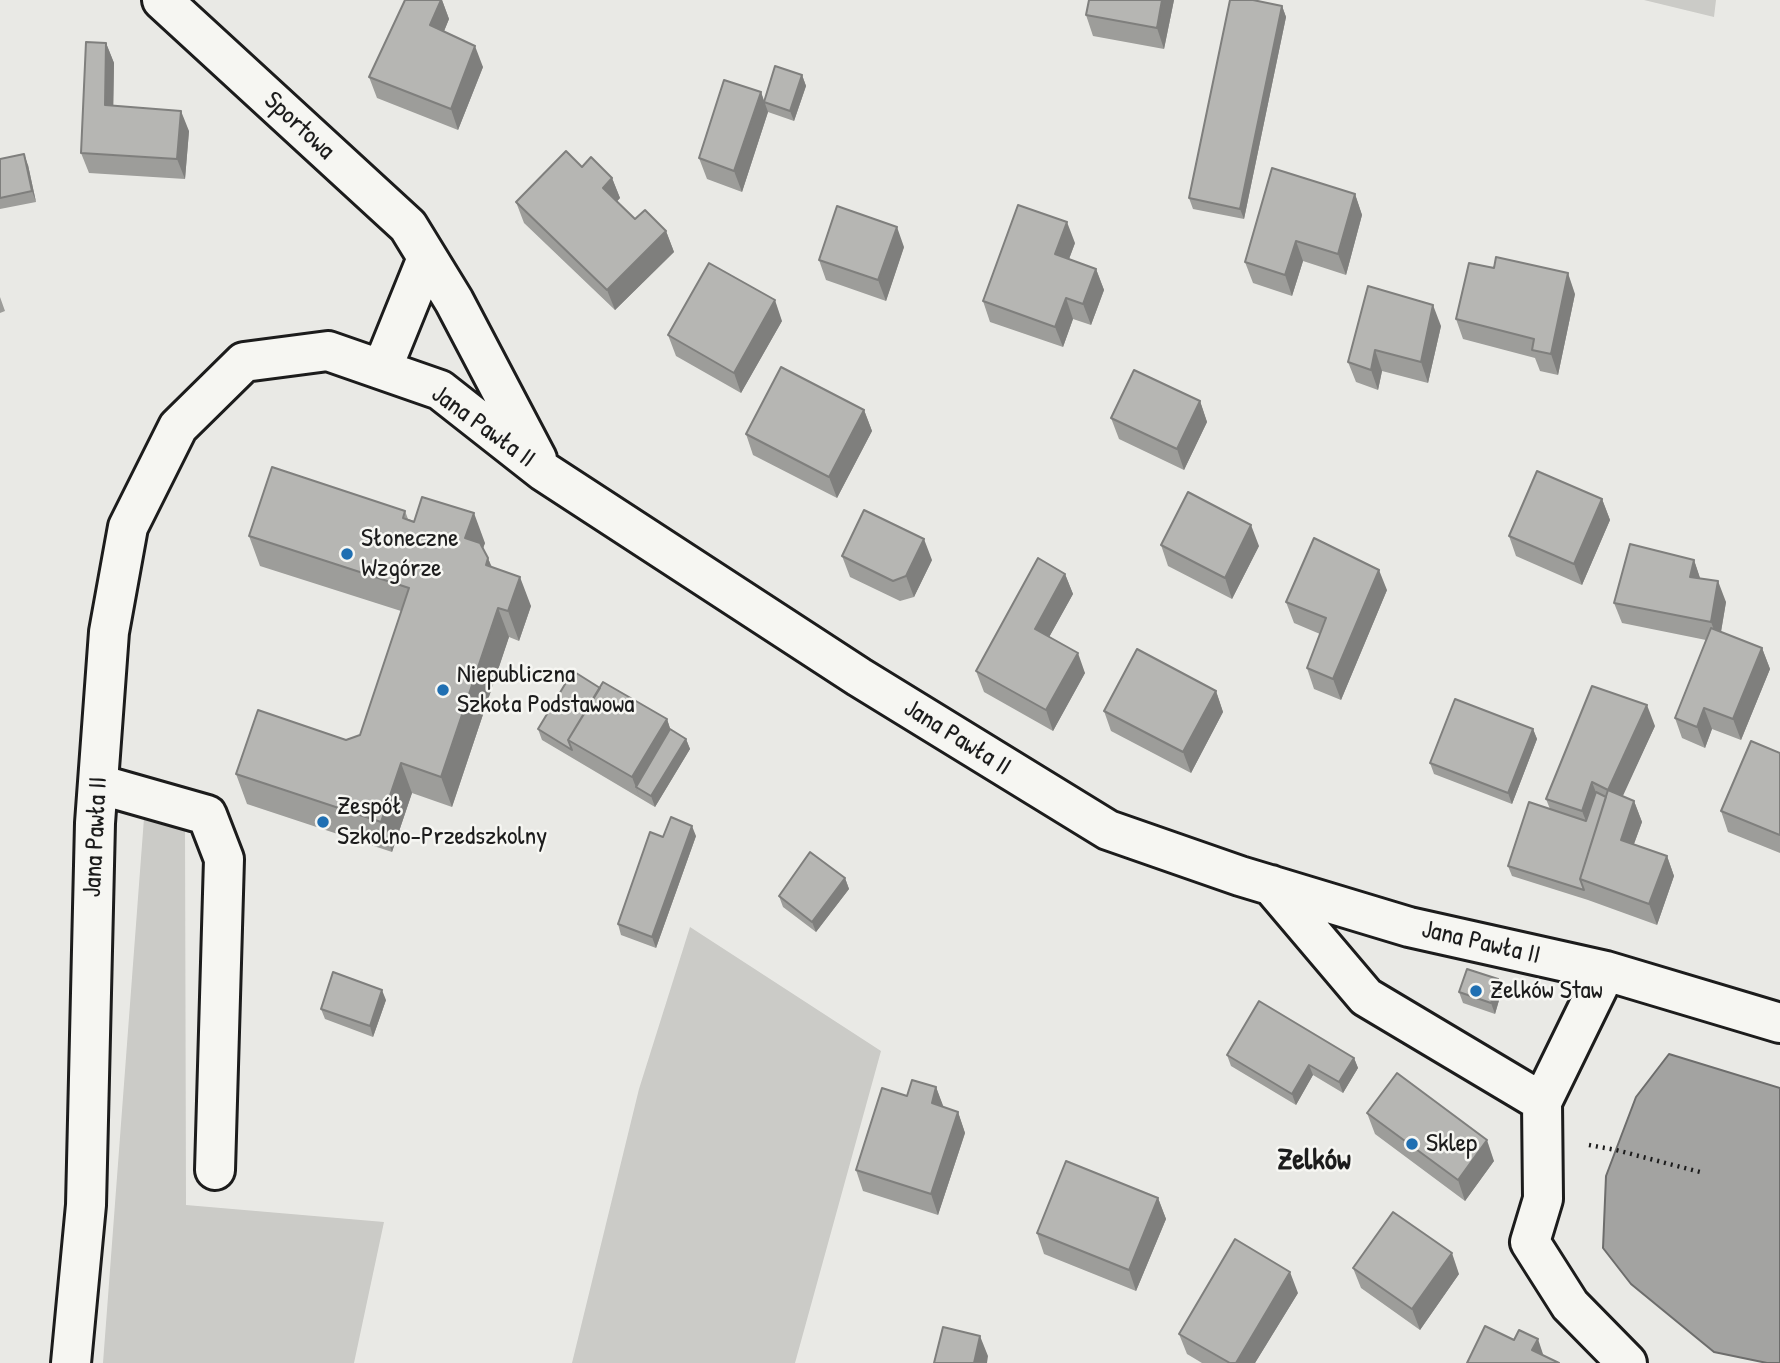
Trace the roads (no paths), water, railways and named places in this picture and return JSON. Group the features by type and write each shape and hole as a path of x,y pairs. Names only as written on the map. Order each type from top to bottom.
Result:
{"street":[{"name":"Sportowa","path":"162,0 408,226 454,301 543,471"},
{"path":"382,369 427,258"},
{"name":"Jana Pawła II","path":"71,1363 86,1205 95,823 109,632 128,527 178,428 244,362 328,351 440,390 543,471 859,677 1108,830 1271,885 1409,927 1606,971 1780,1023"},
{"path":"98,785 207,815 223,859 215,1170"},
{"path":"1271,885 1366,997 1542,1102"},
{"path":"1606,971 1542,1102 1543,1199 1530,1242 1570,1305 1627,1363"}],"place":[{"name":"Słoneczne Wzgórze","path":"347,554"},
{"name":"Niepubliczna Szkoła Podstawowa","path":"443,690"},
{"name":"Zespół Szkolno-Przedszkolny","path":"323,822"},
{"name":"Zelków Staw","path":"1476,991"},
{"name":"Sklep","path":"1412,1144"}],"district":[{"name":"Zelków","path":"1314,1161"}]}
